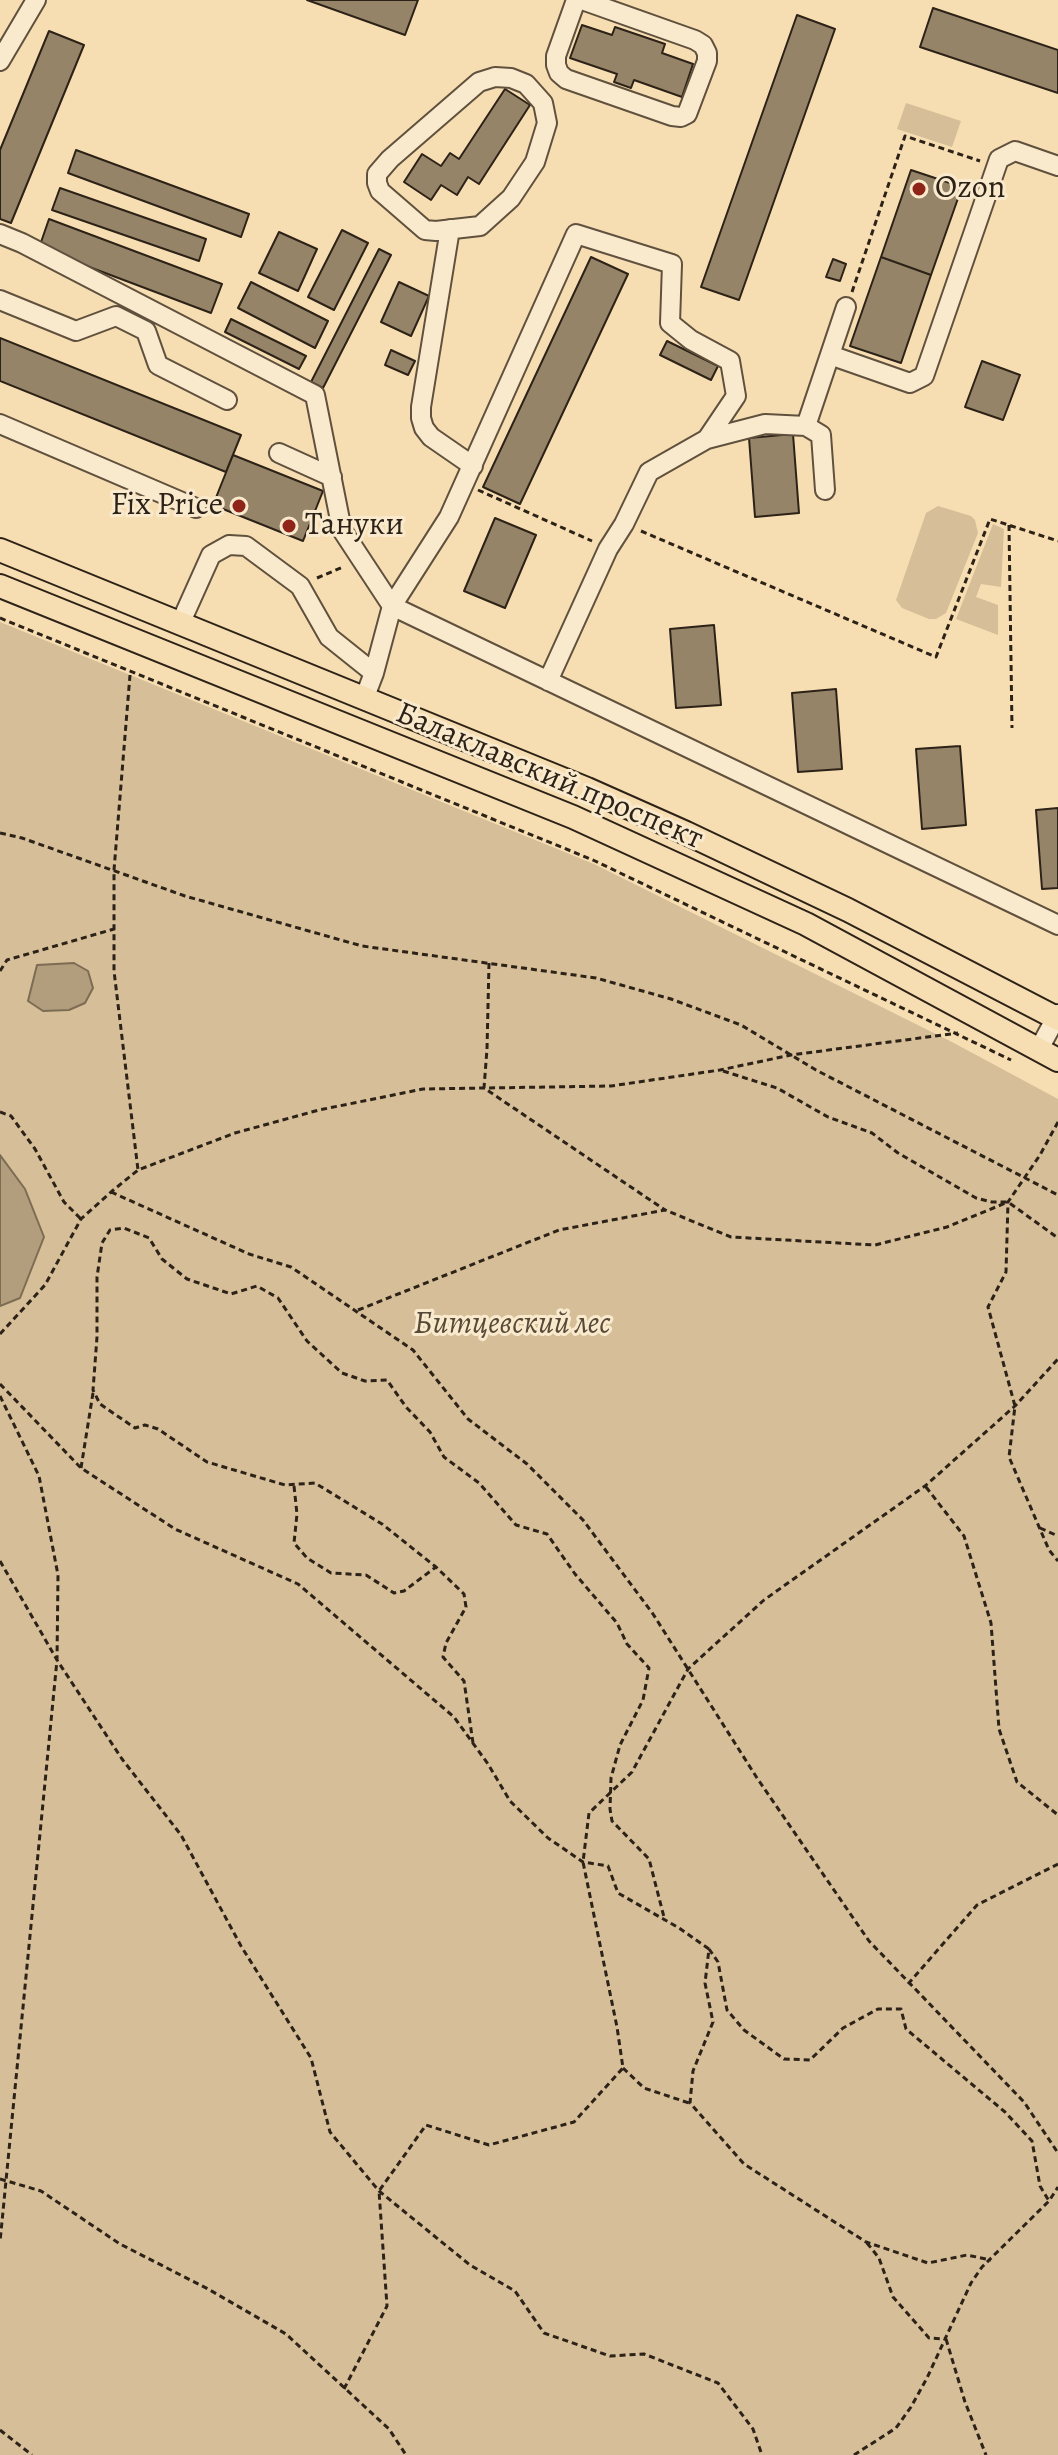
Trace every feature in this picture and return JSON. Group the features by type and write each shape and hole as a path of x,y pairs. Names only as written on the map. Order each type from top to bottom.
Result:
{"main road":[{"name":"Балаклавский проспект","path":"0,550 587,789 848,910 1057,1017"},
{"name":"Балаклавский проспект","path":"0,586 573,817 806,924 1049,1054"}],"street":[{"path":"0,61 36,0"},
{"path":"540,100 576,0"},
{"path":"556,56 559,73 566,79 672,116 681,117 691,107 707,61 703,45 582,0"},
{"path":"495,77 511,78 526,84 540,100 547,116 535,162 511,198 480,226 450,229 430,231 418,226 380,191 377,174 390,159 479,82 495,77"},
{"path":"830,355 910,383 924,376 999,159 1015,151 1058,166"},
{"path":"450,229 421,418 431,437 473,466"},
{"path":"0,234 315,395 342,530 392,606 1058,925"},
{"path":"364,699 392,606 449,517 576,234 672,264 670,323 691,340 730,361 736,396 707,439"},
{"path":"0,300 76,331 116,316 146,331 158,365 227,400"},
{"path":"806,426 846,307"},
{"path":"0,424 196,508"},
{"path":"548,681 608,549 649,472 707,439 765,424 806,426 821,435 825,490"},
{"path":"279,453 332,477"},
{"path":"180,624 211,555 229,545 246,546 300,586 329,637 374,673"},
{"path":"573,817 585,818 594,810 594,799 587,789"},
{"path":"1049,1054 1057,1017"}],"path":[{"path":"846,307 905,136 996,167"},
{"path":"464,483 608,549"},
{"path":"624,524 936,657 990,519 1058,541"},
{"path":"1009,525 1012,728"},
{"path":"300,586 361,558"},
{"path":"0,618 593,860 1015,1062"},
{"path":"130,675 114,870 114,971 138,1170"},
{"path":"0,833 185,896 362,946 596,978 671,999 741,1025 816,1070 1058,1195"},
{"path":"0,971 7,960 114,929"},
{"path":"484,1088 489,963"},
{"path":"0,1334 45,1285 81,1219 111,1192 138,1170 235,1133 319,1110 423,1089 611,1086 720,1070 791,1055 958,1033"},
{"path":"720,1070 777,1088 828,1117 872,1133 898,1153 976,1198 1008,1202 1058,1238"},
{"path":"484,1088 665,1210 731,1237 875,1245 947,1227 1008,1202"},
{"path":"0,1112 11,1116 35,1149 64,1202 81,1219"},
{"path":"1058,1122 1008,1202 1006,1272 988,1307 1015,1406 1009,1457 1049,1550 1058,1561"},
{"path":"111,1192 249,1254 291,1267 413,1350 468,1419 527,1464 583,1520 653,1614 757,1778 869,1941 1024,2102 1058,2153"},
{"path":"356,1311 559,1230 665,1210"},
{"path":"81,1468 93,1390 97,1277 102,1243 110,1230 124,1228 149,1238 162,1259 187,1279 231,1294 257,1286 278,1298 307,1341 342,1373 365,1381 387,1380 406,1407 430,1432 444,1457 479,1483 516,1525 547,1534 575,1574 617,1623 627,1644 649,1668 643,1700 620,1745 611,1778 610,1809 612,1821 649,1859 665,1921"},
{"path":"991,2260 967,2255 928,2263 866,2242 744,2164 690,2103 644,2088 623,2068 583,1862 589,1813 632,1772 688,1669 764,1600 925,1486 1015,1406 1058,1359"},
{"path":"0,1384 81,1468 175,1529 298,1584 454,1717 510,1801 548,1838 583,1862 608,1866 618,1893 709,1949 718,1962 727,2010 744,2030 784,2059 810,2060 843,2028 878,2009 901,2009 906,2029 1005,2112 1032,2141 1040,2186 1049,2201"},
{"path":"93,1390 100,1404 135,1428 145,1425 158,1429 207,1462 285,1485 315,1483 382,1524 436,1567 464,1594 466,1607 446,1643 443,1657 464,1681 473,1743"},
{"path":"0,1396 39,1476 58,1575 57,1660 0,2242"},
{"path":"294,1485 297,1514 294,1543 307,1558 331,1573 366,1575 394,1593 404,1591 436,1567"},
{"path":"925,1486 964,1536 991,1623 999,1729 1017,1782 1058,1815"},
{"path":"1039,1527 1058,1536"},
{"path":"0,1561 57,1660 122,1759 181,1835 241,1946 311,2058 330,2132 379,2191 470,2265 515,2291 544,2333 610,2356 644,2354 718,2383 753,2429 762,2455"},
{"path":"908,1984 977,1905 1058,1864"},
{"path":"690,2103 693,2071 713,2022 705,1983 709,1949"},
{"path":"344,2389 387,2306 379,2191 426,2125 489,2145 574,2122 623,2068"},
{"path":"0,2179 41,2191 120,2244 286,2334 389,2429 406,2455"},
{"path":"854,2455 896,2428 911,2407 971,2283 982,2267 1031,2221 1058,2187"},
{"path":"866,2242 879,2258 893,2297 929,2338 946,2339"},
{"path":"946,2339 965,2402 986,2455"},
{"path":"0,2430 32,2455"}],"green space":[{"path":"906,103 961,121 952,147 897,129"},
{"path":"938,506 971,516 978,533 946,613 929,619 902,608 896,600 926,513"},
{"path":"993,524 1004,529 1001,587 981,584 976,597 998,605 998,635 956,619"},
{"name":"Битцевский лес","path":"0,622 594,864 952,1042 1058,1099 1058,2455 0,2455 0,1306 20,1298 25,1189 0,1155"}],"shaded area":[{"path":"74,963 88,971 93,988 85,1003 69,1010 43,1011 28,1001 37,965"},
{"path":"0,1155 25,1189 44,1237 20,1298 0,1306"}],"building":[{"path":"307,0 418,0 405,35"},
{"path":"933,8 1058,50 1058,93 920,47"},
{"path":"797,15 835,29 739,300 701,287"},
{"path":"582,25 612,35 615,27 665,44 662,53 693,64 682,97 634,80 631,88 614,82 617,74 570,58"},
{"path":"49,31 84,45 11,223 0,219 0,150"},
{"path":"505,89 530,105 479,184 468,177 457,195 441,185 431,200 404,182 422,154 441,166 450,153 459,159"},
{"path":"76,150 249,214 241,237 68,173"},
{"path":"911,170 962,187 931,275 881,257"},
{"path":"60,188 206,239 199,261 52,210"},
{"path":"49,219 222,284 211,313 39,248"},
{"path":"342,230 368,243 334,310 308,297"},
{"path":"279,232 317,249 298,291 259,273"},
{"path":"379,249 391,255 323,388 311,382"},
{"path":"591,257 628,274 520,504 483,487"},
{"path":"881,257 931,275 901,363 850,346"},
{"path":"833,259 846,264 840,281 826,277"},
{"path":"251,282 328,321 315,348 238,308"},
{"path":"399,282 429,296 411,336 381,322"},
{"path":"231,319 306,356 299,369 225,332"},
{"path":"0,338 241,435 226,472 0,381"},
{"path":"667,341 718,366 711,380 660,355"},
{"path":"391,350 415,361 408,375 385,365"},
{"path":"982,361 1020,375 1003,420 965,407"},
{"path":"793,434 799,513 755,517 749,438"},
{"path":"233,455 323,491 303,541 213,505"},
{"path":"495,518 536,535 505,608 464,591"},
{"path":"714,625 721,705 676,708 670,629"},
{"path":"836,689 842,769 798,772 792,693"},
{"path":"960,746 966,825 922,829 916,749"},
{"path":"1058,808 1058,888 1042,889 1036,810"}],"place":[{"name":"Ozon","path":"919,189"},
{"name":"Fix Price","path":"239,506"},
{"name":"Тануки","path":"289,526"}]}
